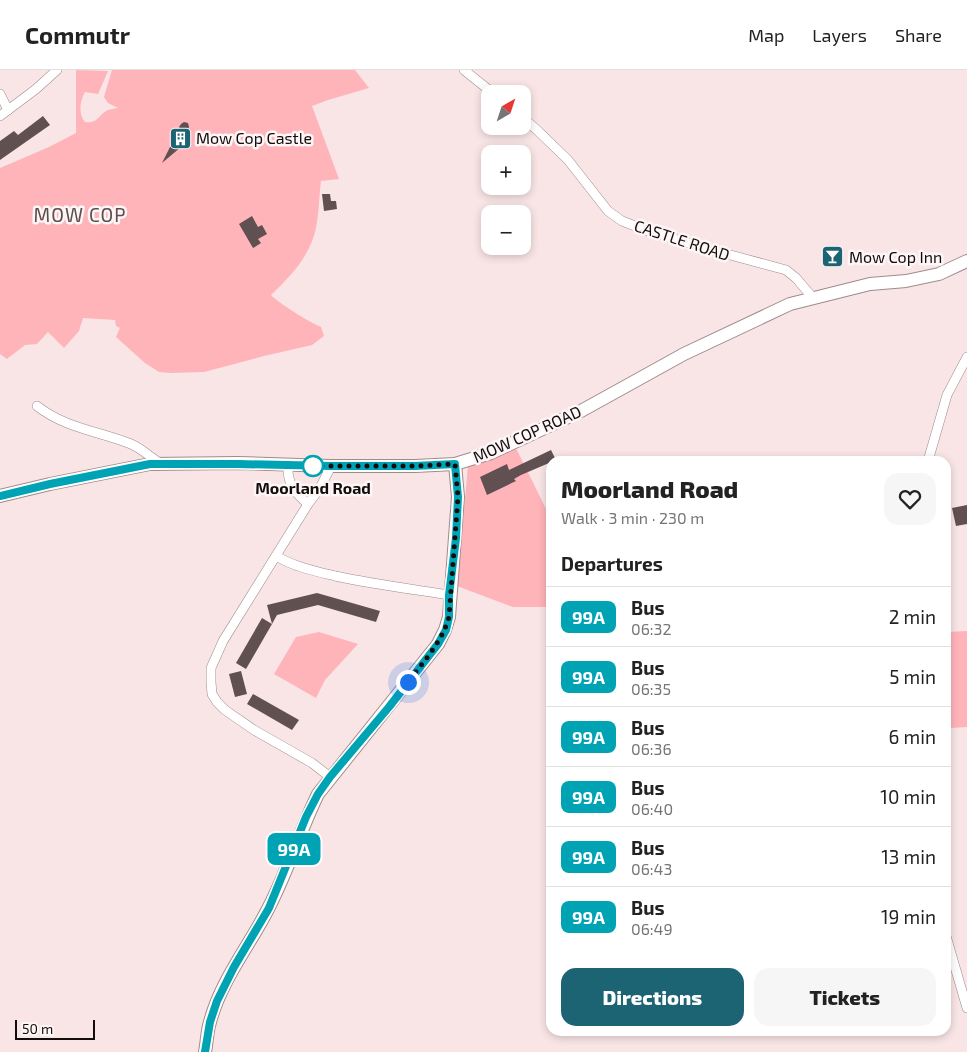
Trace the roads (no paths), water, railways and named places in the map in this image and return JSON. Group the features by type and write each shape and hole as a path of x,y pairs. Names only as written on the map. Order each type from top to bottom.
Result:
{"street":[{"path":"0,116 57,70"},
{"path":"464,70 483,85"},
{"path":"0,94 8,110"},
{"name":"CASTLE ROAD","path":"531,125 568,160 608,211 622,221 648,231 786,270 796,278 813,298"},
{"name":"MOW COP ROAD","path":"0,496 131,467 161,463 331,466 455,464 491,453 581,411 684,354 790,304 870,284 906,281 939,274 967,261"},
{"path":"929,456 947,395 967,357"},
{"path":"37,406 50,416 72,425 133,445 161,463"},
{"path":"205,1052 210,1022 217,1001 234,967 269,908 306,817 318,794 389,707 438,644 446,630 449,617 449,595 456,538 458,497 455,464"},
{"path":"288,465 290,483 295,492 308,504"},
{"path":"330,777 312,763 254,730 225,710 212,694 211,668 223,641 308,504 320,488 331,466"},
{"path":"276,556 290,564 359,581 449,595"},
{"path":"951,953 967,1008"}],"place":[{"name":"Mow Cop Castle","path":"180,138"},
{"name":"Mow Cop Inn","path":"833,257"},
{"name":"Moorland Road","path":"313,466"}],"district":[{"name":"MOW COP","path":"80,215"}]}
